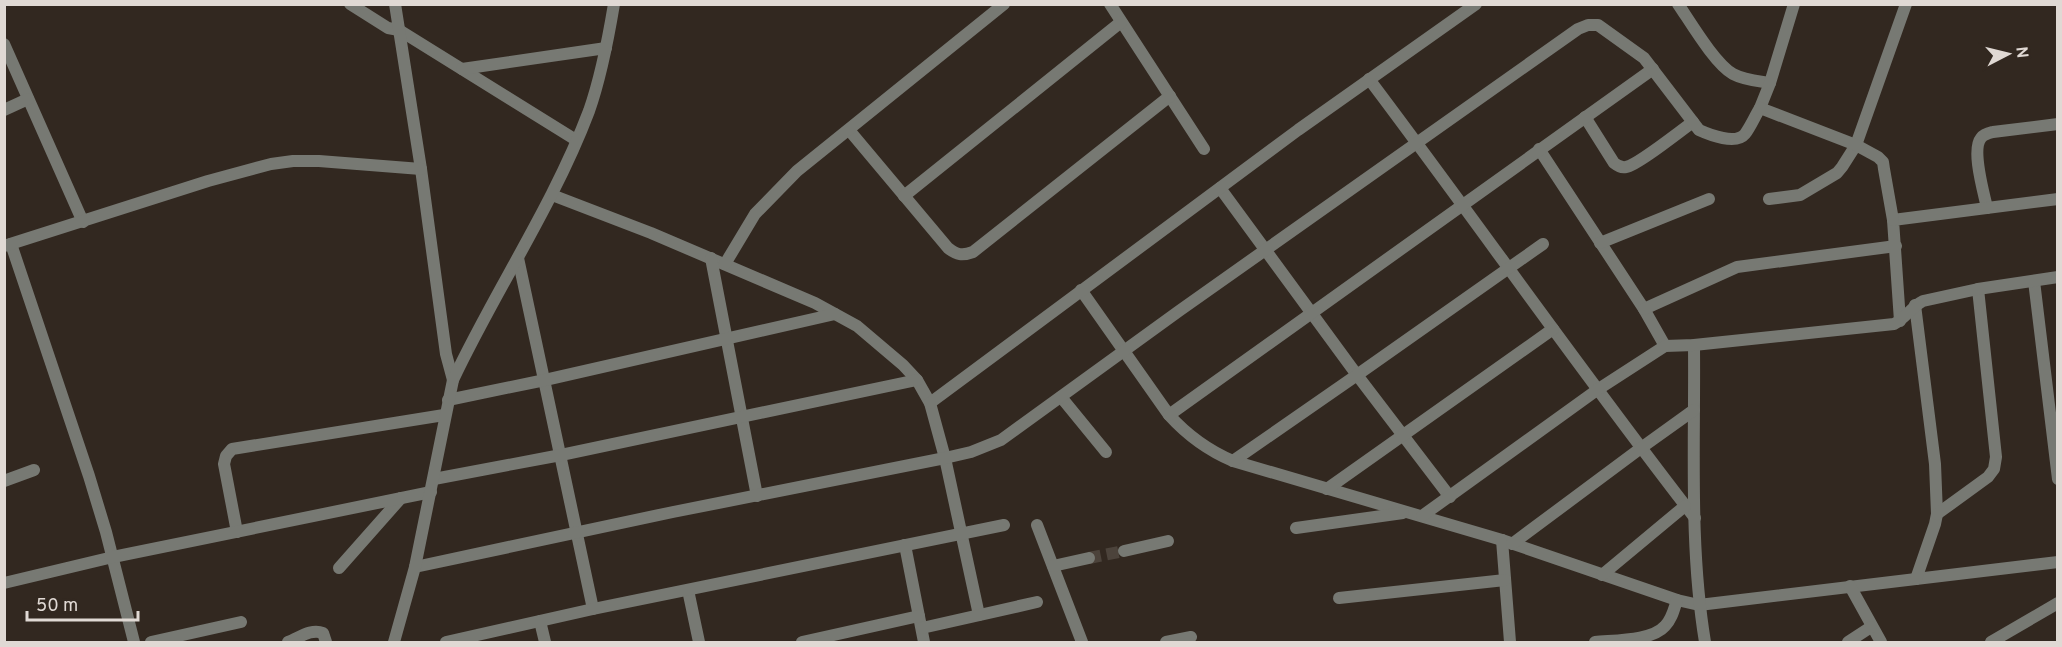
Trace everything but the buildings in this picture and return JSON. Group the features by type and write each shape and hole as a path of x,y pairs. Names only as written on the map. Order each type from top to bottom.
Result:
{"street":[{"path":"350,4 388,28 399,30 576,140"},
{"path":"395,4 421,169 443,334 453,380"},
{"path":"394,642 415,567 434,479 444,415 453,380 552,195 576,140 588,111 606,48 614,4"},
{"path":"725,264 746,227 778,189 1004,4"},
{"path":"1110,4 1204,148"},
{"path":"930,403 1369,79 1476,4"},
{"path":"1678,4 1720,63 1733,74 1770,83"},
{"path":"415,567 945,458 971,452 1001,440 1417,142 1578,29 1587,25 1598,25 1644,58 1699,130 1729,139 1739,138 1744,135 1760,108 1794,4"},
{"path":"1769,199 1800,195 1837,173 1856,145 1906,4"},
{"path":"904,196 1121,21"},
{"path":"4,44 83,222"},
{"path":"462,69 606,48"},
{"path":"1169,415 1653,69"},
{"path":"1369,79 1463,204 1597,390 1695,518"},
{"path":"849,130 948,248 963,255 973,252 1170,96"},
{"path":"4,110 28,99"},
{"path":"1760,108 1856,145 1878,156 1882,162 1896,246 1900,321"},
{"path":"1585,117 1614,163 1623,168 1635,163 1693,122"},
{"path":"1987,208 1978,166 1979,140 1984,135 1993,132 2058,124"},
{"path":"1539,149 1644,309 1665,346"},
{"path":"134,642 113,557 89,476 8,245 208,181 271,164 319,161 421,169"},
{"path":"1220,188 1401,435 1450,497"},
{"path":"552,195 711,258 815,303 857,326 884,347 917,380 930,403 945,458 979,615"},
{"path":"1600,243 1709,199"},
{"path":"1893,220 2058,199"},
{"path":"1233,461 1542,243"},
{"path":"1644,309 1737,267 1896,246"},
{"path":"518,258 593,609"},
{"path":"711,258 757,496"},
{"path":"1422,516 1597,390 1665,346 1894,324 1900,321 1915,305 1923,301 1978,289 2058,277"},
{"path":"2034,281 2058,479"},
{"path":"1937,514 1988,477 1994,469 1996,457 1978,289"},
{"path":"1081,290 1169,415 1184,432 1216,454 1507,542 1677,600 1699,605 2058,562"},
{"path":"1915,305 1935,464 1937,514 1916,579"},
{"path":"448,400 835,314"},
{"path":"1327,489 1553,329"},
{"path":"1694,345 1695,518 1699,605 1705,642"},
{"path":"434,479 561,455 917,380"},
{"path":"1061,396 1106,452"},
{"path":"1507,542 1695,410"},
{"path":"237,532 224,464 226,456 232,449 444,415"},
{"path":"4,481 34,470"},
{"path":"4,583 113,557 431,492"},
{"path":"339,568 400,498"},
{"path":"1602,575 1685,506"},
{"path":"1296,528 1407,513"},
{"path":"446,642 593,609 1004,525"},
{"path":"1037,525 1082,642"},
{"path":"1124,550 1168,541"},
{"path":"1507,542 1505,580 1510,642"},
{"path":"905,545 924,642"},
{"path":"1053,566 1089,558"},
{"path":"1339,598 1505,580"},
{"path":"1850,586 1881,642"},
{"path":"688,590 699,642"},
{"path":"1595,642 1644,637 1657,638 1672,614 1677,600"},
{"path":"802,642 920,622 979,615 1038,602"},
{"path":"1991,642 2058,603"},
{"path":"540,621 545,642"},
{"path":"151,642 241,622"},
{"path":"1848,642 1871,627"},
{"path":"288,642 314,631 323,633 326,642"},
{"path":"1166,642 1191,637"}],"tunnel":[{"path":"1089,558 1124,551"}]}
